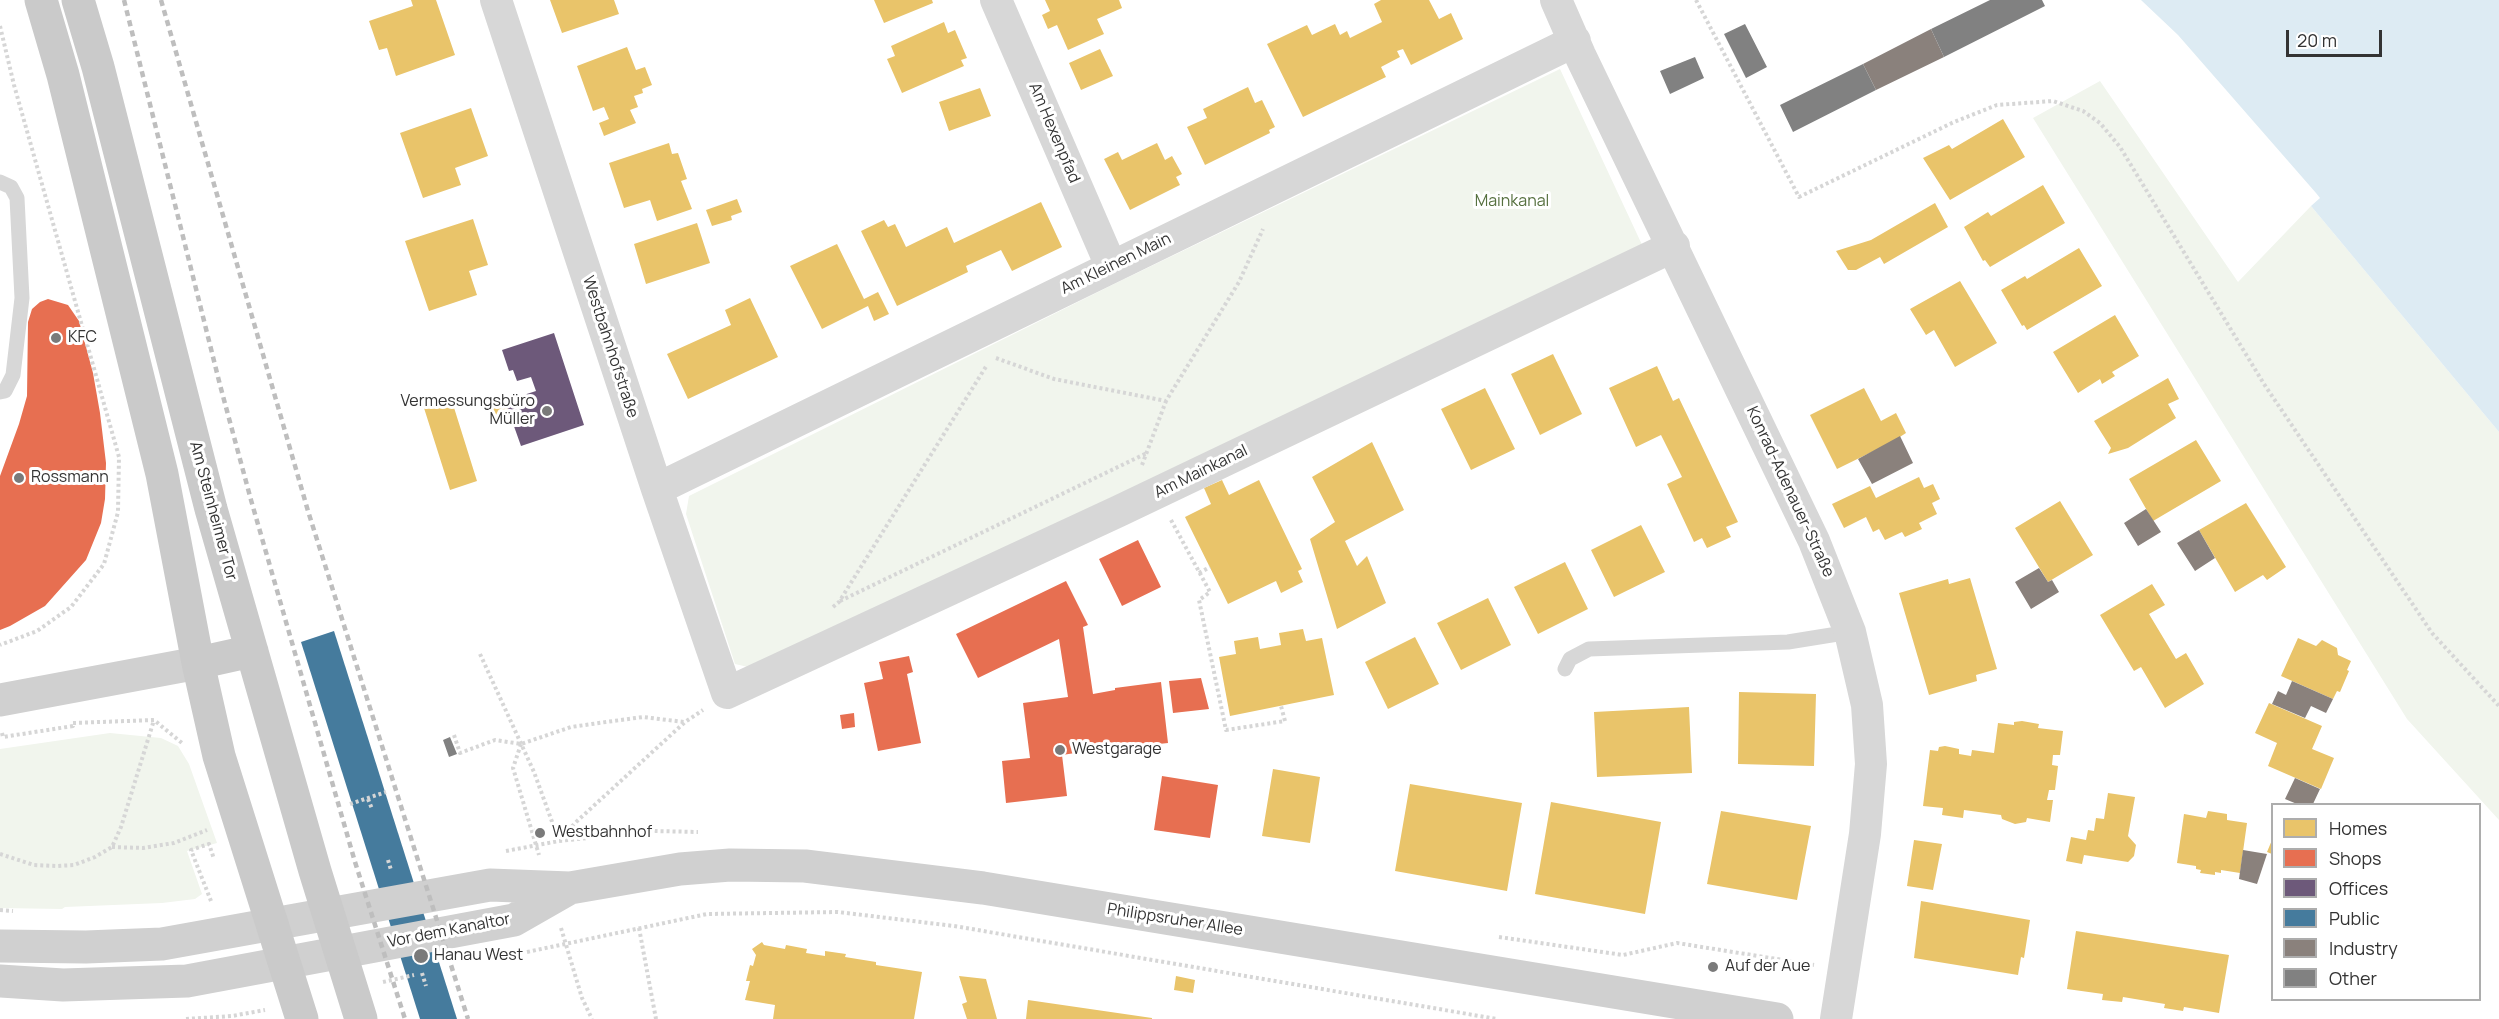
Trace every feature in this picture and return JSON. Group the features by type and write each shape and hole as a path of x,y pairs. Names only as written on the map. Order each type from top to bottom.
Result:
{"main road":[{"path":"41,0 63,75 162,474 198,663 219,756 302,1017"},
{"name":"Am Steinheimer Tor","path":"78,0 101,78 211,509 315,871 359,1015"},
{"path":"0,700 252,651"},
{"name":"Philippsruher Allee","path":"570,888 680,869 730,865 827,868 983,888 1777,1019"},
{"name":"Vor dem Kanaltor","path":"0,946 86,947 162,944 490,885 570,888"},
{"name":"Vor dem Kanaltor","path":"0,981 63,985 188,981 514,920 570,888"}],"street":[{"name":"Westbahnhofstraße","path":"496,0 657,489 727,693"},
{"name":"Am Hexenpfad","path":"996,0 1111,266"},
{"name":"Konrad-Adenauer-Straße","path":"1556,0 1814,541 1850,632 1867,705 1871,764 1865,834 1836,1019"},
{"name":"Am Kleinen Main","path":"657,489 981,333 1111,266 1575,41"},
{"name":"Am Mainkanal","path":"727,693 1119,511 1674,246"}],"lane":[{"path":"0,182 11,187 17,198 22,298 13,375 5,391 0,393"},
{"path":"1565,669 1570,659 1589,649 1788,642 1850,632"}],"path":[{"path":"1696,0 1799,198 1954,122 1997,105 2053,101 2082,111 2100,123 2120,147 2264,384 2432,633 2499,706"},
{"path":"0,26 14,85 119,457 118,512 104,564 71,607 37,631 0,645"},
{"path":"1119,511 1147,453 1166,401 1239,282 1268,219 1280,184"},
{"path":"992,357 1054,380 1166,401"},
{"path":"839,602 975,385"},
{"path":"830,609 839,602 1147,453"},
{"path":"1157,493 1210,592 1199,600 1226,730 1285,721 1281,706"},
{"path":"1199,573 1210,567"},
{"path":"47,624 49,631"},
{"path":"453,735 460,753 495,740 521,744 571,727 606,722 643,717 685,722 575,823 559,841 534,772 521,744 480,654"},
{"path":"0,733 3,737 73,726 73,723 154,720 121,827 112,847 95,858 74,865 34,865 0,854"},
{"path":"513,768 521,744"},
{"path":"350,804 386,792"},
{"path":"368,799 372,809"},
{"path":"112,847 143,848 174,843 210,829"},
{"path":"212,851 209,844 191,850 213,908"},
{"path":"516,954 707,914 838,912 954,926 1497,1019"},
{"path":"639,928 656,1019"},
{"path":"378,983 434,970"},
{"path":"422,973 426,986"},
{"path":"582,998 591,1019"},
{"path":"186,1019 232,1017 267,1009"}],"green space":[{"name":"Mainkanal","path":"1560,69 1644,249 761,670 735,664 686,514 689,496 1112,285"},
{"path":"2100,81 2238,282 2311,206 2499,432 2499,820 2407,719 2033,118"},
{"path":"110,733 161,738 178,746 189,764 217,843 187,851 202,894 195,899 162,903 65,907 62,909 0,908 0,749"}],"shaded area":[{"path":"2141,0 2499,0 2499,432 2311,206 2320,198 2316,193 2178,35"}],"building: Homes":[{"path":"411,0 436,0 455,55 396,76 387,48 379,50 369,21 413,6"},
{"path":"550,0 614,0 619,14 562,33"},
{"path":"874,0 932,0 933,3 884,23"},
{"path":"1045,0 1119,0 1122,8 1097,19 1104,34 1068,50 1057,25 1048,29 1042,15 1050,11"},
{"path":"1381,0 1429,0 1439,19 1451,13 1463,39 1411,65 1403,49 1397,51 1400,57 1381,67 1386,77 1303,117 1267,44 1307,25 1312,35 1335,24 1340,35 1347,31 1350,38 1382,22 1374,4"},
{"path":"944,22 948,33 955,30 967,58 961,60 964,66 902,93 887,59 895,56 891,46"},
{"path":"627,47 636,70 645,67 652,85 642,89 643,93 634,96 638,107 630,110 636,123 604,136 599,123 609,119 604,107 593,111 577,66"},
{"path":"1100,49 1113,76 1081,90 1069,63"},
{"path":"1248,87 1255,103 1262,100 1275,127 1269,130 1270,133 1205,165 1187,127 1207,118 1203,109"},
{"path":"980,88 991,116 949,131 939,102"},
{"path":"471,108 488,156 455,168 461,185 423,198 400,133"},
{"path":"2003,119 2025,157 1950,200 1923,158 1949,145 1952,149"},
{"path":"669,143 672,154 678,153 687,179 681,181 692,209 657,221 650,200 624,208 609,163"},
{"path":"1157,143 1165,160 1172,156 1182,174 1176,177 1180,185 1130,210 1104,159 1118,152 1122,160"},
{"path":"2043,185 2065,223 1990,267 1985,260 1983,261 1964,227 1988,212 1991,216"},
{"path":"737,199 742,212 731,216 732,220 712,226 706,210"},
{"path":"1041,202 1062,247 1012,271 1001,250 966,266 968,272 897,306 861,231 884,220 888,227 895,224 906,247 947,227 954,243"},
{"path":"1935,203 1948,227 1884,264 1880,257 1856,270 1848,270 1836,251 1871,240"},
{"path":"473,219 488,265 469,271 477,295 429,311 405,241"},
{"path":"697,223 710,263 646,284 634,244"},
{"path":"837,244 864,299 878,292 889,314 874,321 868,306 822,329 790,266"},
{"path":"2079,248 2102,286 2027,330 2024,325 2022,326 2001,290 2025,276 2027,279"},
{"path":"1960,281 1997,343 1955,367 1934,330 1926,335 1910,309"},
{"path":"750,298 778,357 688,399 667,354 731,325 725,310"},
{"path":"2115,315 2139,356 2112,372 2115,376 2102,384 2100,379 2078,393 2053,352"},
{"path":"1553,354 1582,414 1540,435 1511,374"},
{"path":"1657,366 1673,401 1679,398 1738,522 1726,527 1731,537 1707,548 1702,538 1694,542 1667,484 1682,477 1661,435 1636,447 1609,388"},
{"path":"2168,378 2179,399 2168,404 2176,418 2128,448 2108,454 2111,448 2094,421"},
{"path":"1485,388 1515,449 1471,470 1441,409"},
{"path":"1864,388 1881,421 1896,413 1906,433 1837,469 1810,415"},
{"path":"451,398 477,481 450,490 424,408"},
{"path":"505,401 512,419 495,425 489,406"},
{"path":"2196,440 2221,481 2153,521 2129,479"},
{"path":"1372,442 1404,510 1345,541 1357,566 1367,556 1386,603 1337,629 1310,539 1335,522 1312,477"},
{"path":"1919,477 1924,488 1933,484 1940,499 1932,503 1937,514 1919,523 1922,529 1905,537 1902,532 1885,540 1879,529 1873,532 1866,517 1844,528 1832,504 1870,486 1876,498"},
{"path":"1222,480 1229,495 1259,480 1302,569 1298,571 1303,582 1281,593 1276,581 1228,604 1185,517 1211,504 1204,488"},
{"path":"2060,501 2093,555 2048,582 2015,528"},
{"path":"2246,503 2286,567 2267,580 2263,575 2235,592 2199,530"},
{"path":"1641,525 1665,572 1614,597 1591,550"},
{"path":"1565,562 1588,609 1538,634 1514,587"},
{"path":"1970,578 1997,669 1976,675 1977,681 1929,695 1899,593 1948,579 1949,584"},
{"path":"2152,584 2165,605 2149,614 2176,659 2186,653 2204,684 2165,708 2141,667 2134,671 2100,615"},
{"path":"1488,598 1511,645 1461,670 1437,623"},
{"path":"1303,629 1306,641 1322,638 1334,695 1230,716 1219,657 1236,654 1234,641 1258,637 1260,649 1281,645 1279,633"},
{"path":"1415,637 1439,684 1388,709 1365,662"},
{"path":"2298,638 2316,646 2322,640 2337,648 2338,655 2351,661 2340,692 2337,691 2333,699 2281,676"},
{"path":"1739,692 1816,694 1814,766 1738,764"},
{"path":"2269,703 2322,726 2312,749 2334,758 2321,789 2268,766 2277,743 2255,733"},
{"path":"1689,707 1692,773 1597,777 1594,712"},
{"path":"2014,722 2039,724 2038,728 2063,731 2060,755 2053,755 2052,765 2058,766 2055,790 2049,790 2047,800 2053,800 2050,822 2027,818 2026,822 2015,824 2002,819 2001,815 1964,810 1963,818 1942,815 1943,808 1923,806 1930,750 1938,751 1939,747 1945,746 1959,749 1959,754 1971,756 1972,750 1994,753 1998,723 2014,725"},
{"path":"1273,769 1320,777 1310,843 1262,836"},
{"path":"1410,784 1522,803 1507,891 1395,871"},
{"path":"2108,793 2135,797 2128,836 2136,845 2134,856 2128,862 2084,855 2082,864 2066,861 2071,837 2086,840 2088,830 2094,831 2096,818 2104,819"},
{"path":"1551,802 1661,822 1645,914 1535,894"},
{"path":"1721,811 1811,826 1797,900 1707,884"},
{"path":"2208,811 2227,814 2227,820 2247,823 2240,873 2221,870 2221,873 2215,872 2215,875 2200,873 2201,870 2196,869 2196,866 2177,863 2184,814 2206,818"},
{"path":"1914,840 1942,844 1933,890 1907,886"},
{"path":"1921,901 2030,920 2024,958 2021,957 2018,975 1914,958"},
{"path":"2076,931 2229,955 2219,1013 2184,1007 2183,1011 2164,1008 2165,1004 2123,997 2122,1002 2102,1000 2103,994 2067,989"},
{"path":"762,942 764,945 785,949 786,945 807,949 806,953 825,956 825,951 846,954 845,957 876,962 876,965 922,972 914,1019 773,1019 775,1005 745,1000 750,981 746,981 750,965 753,966 756,955 752,949"},
{"path":"959,976 986,979 997,1019 967,1019 962,1004 967,1002"},
{"path":"1176,976 1195,980 1193,993 1174,990"},
{"path":"1028,1000 1152,1018 1152,1019 1026,1019"}],"building: Shops":[{"path":"48,299 68,305 79,321 93,373 100,413 106,463 105,499 101,523 86,560 45,606 0,630 0,476 27,396 28,322 32,309"},
{"path":"1138,540 1161,587 1122,606 1099,559"},
{"path":"1066,581 1088,625 1083,627 1093,694 1115,690 1115,688 1161,682 1168,743 1122,748 1122,746 1062,755 1067,796 1006,803 1002,761 1030,758 1023,703 1068,697 1059,639 978,678 956,634"},
{"path":"909,656 913,672 907,674 921,743 878,751 864,683 883,679 879,662"},
{"path":"1201,678 1209,709 1173,713 1169,681"},
{"path":"854,713 855,727 842,729 840,715"},
{"path":"1162,776 1218,785 1210,838 1154,830"}],"building: Offices":[{"path":"554,333 584,425 521,446 505,401 536,391 531,377 517,381 513,370 509,371 502,350"}],"building: Public":[{"path":"334,631 457,1019 420,1019 301,642"}],"building: Industry":[{"path":"1931,29 1944,57 1876,90 1863,64"},
{"path":"1900,436 1913,463 1872,484 1858,459"},
{"path":"2146,509 2161,532 2138,546 2124,523"},
{"path":"2199,530 2215,558 2195,571 2177,543"},
{"path":"2039,568 2048,582 2052,580 2059,592 2031,609 2015,582"},
{"path":"2292,681 2333,699 2326,713 2311,706 2305,718 2272,704 2278,691 2286,695"},
{"path":"2295,778 2320,789 2313,803 2295,803 2285,799"},
{"path":"2243,850 2267,854 2257,884 2239,879"}],"building: Other":[{"path":"1990,0 2042,0 2045,6 1944,57 1931,29"},
{"path":"1745,24 1767,67 1746,78 1724,34"},
{"path":"1695,57 1704,78 1670,94 1660,71"},
{"path":"1863,64 1876,90 1793,132 1780,105"},
{"path":"450,737 457,754 449,757 443,740"},
{"name":"Westbahnhof","path":"543,827 545,836 537,838 534,829"}],"railway":[{"path":"124,0 251,500 355,862 405,1019"},
{"path":"161,0 308,511 468,1019"}],"place":[{"name":"KFC","path":"56,338"},
{"name":"Vermessungsbüro Müller","path":"547,411"},
{"name":"Rossmann","path":"19,478"},
{"name":"Westgarage","path":"1060,750"},
{"name":"Westbahnhof","path":"540,833"},
{"name":"Hanau West","path":"421,956"},
{"name":"Auf der Aue","path":"1713,967"}]}
